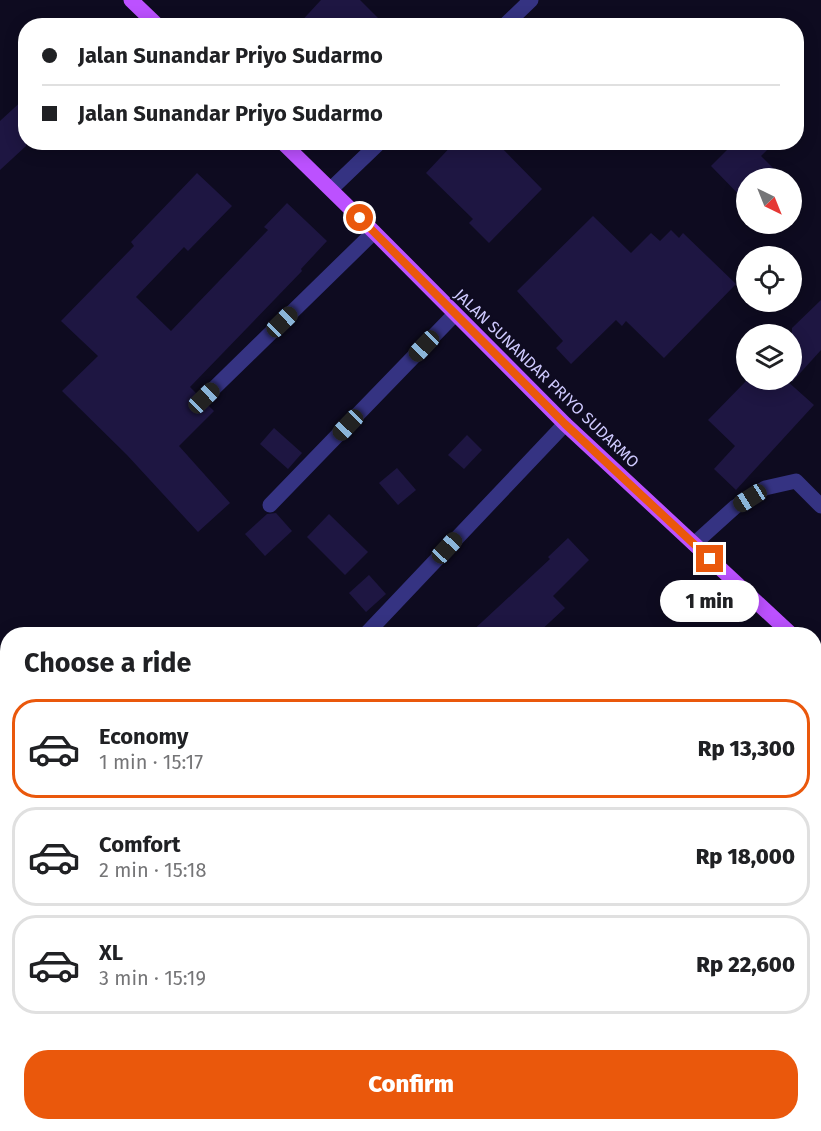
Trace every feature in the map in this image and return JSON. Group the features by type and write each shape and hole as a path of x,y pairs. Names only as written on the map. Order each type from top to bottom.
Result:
{"main road":[{"path":"130,0 149,18"},
{"name":"JALAN SUNANDAR PRIYO SUDARMO","path":"290,150 565,424 783,627"}],"street":[{"path":"512,18 531,0"},
{"path":"331,189 372,150"},
{"path":"204,398 374,232"},
{"path":"270,505 455,314"},
{"path":"373,627 565,424"},
{"path":"694,544 735,507 765,488 796,481 821,506"}],"building":[{"path":"321,0 360,0 378,18 304,18"},
{"path":"18,104 18,150 22,150 0,170 0,121"},
{"path":"448,150 504,150 542,189 489,243 469,223 473,219 426,173"},
{"path":"727,150 767,150 761,156 773,168 736,168 736,192 711,166"},
{"path":"197,173 232,206 188,251 184,247 136,297 171,331 268,230 264,227 287,203 327,241 301,269 302,271 190,387 196,393 194,400 197,405 209,406 214,411 179,446 230,503 198,532 127,455 62,391 98,356 61,321 134,246 131,242"},
{"path":"593,216 631,253 651,233 660,241 671,230 679,238 683,233 736,284 664,358 626,321 622,326 616,320 571,364 556,348 563,341 517,291"},
{"path":"821,300 821,350 802,371 802,324 796,324"},
{"path":"737,390 797,390 814,405 736,490 714,469 735,446 708,420"},
{"path":"274,428 302,453 288,469 260,444"},
{"path":"467,435 482,450 464,469 448,455"},
{"path":"397,468 416,490 398,505 379,483"},
{"path":"276,513 292,531 265,556 245,534 267,514"},
{"path":"329,514 368,552 345,575 307,537"},
{"path":"568,538 589,560 553,596 565,608 545,627 477,627 550,559 548,557"},
{"path":"369,575 386,594 366,612 349,593"}],"route":[{"path":"360,218 565,424 710,559"}]}
